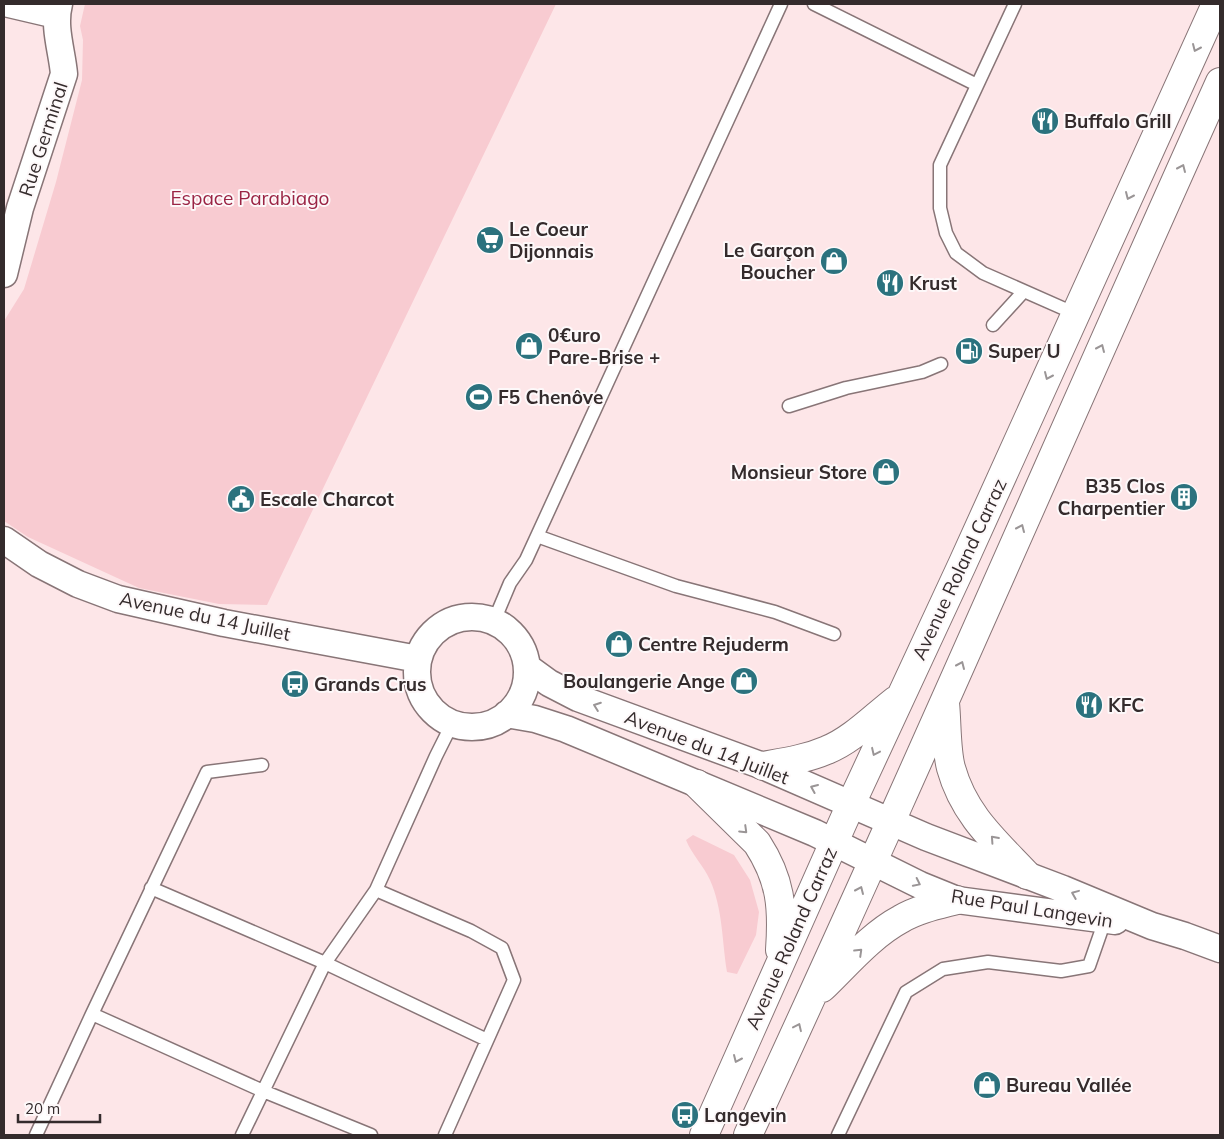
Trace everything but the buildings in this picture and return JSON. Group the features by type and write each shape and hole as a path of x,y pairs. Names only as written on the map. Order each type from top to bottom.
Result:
{"main road":[{"name":"Avenue Roland Carraz","path":"704,1135 778,966 1216,4"},
{"name":"Avenue Roland Carraz","path":"748,1135 891,822 1220,82"},
{"path":"763,766 804,758 828,750 849,737 901,696"},
{"path":"945,701 951,767 960,795 972,816 1026,875"},
{"path":"697,784 757,843 772,870 779,895 782,916 778,966"},
{"path":"812,998 873,938 900,919 924,909 957,900"}],"street":[{"path":"8,4 58,10"},
{"name":"Rue Germinal","path":"4,274 20,208 64,74 58,10"},
{"name":"Avenue du 14 Juillet","path":"4,540 39,564 78,584 118,598 224,623 418,659"},
{"path":"467,617 494,621 507,629 517,640 524,653 527,667 526,685 519,701 508,714 491,724 472,727 452,724 438,716 427,704 420,691 417,675 418,659 423,646 441,626 454,620 467,617"},
{"name":"Avenue du 14 Juillet","path":"527,667 549,683 578,698 763,766 891,822"},
{"name":"Avenue du 14 Juillet","path":"508,714 535,719 566,730 834,843"},
{"name":"Rue Paul Langevin","path":"891,822 1152,926 1220,947"},
{"name":"Rue Paul Langevin","path":"834,843 920,885 957,900 1152,926"}],"lane":[{"path":"494,621 510,582 526,560 781,4"},
{"path":"814,4 977,85"},
{"path":"1014,4 940,165 940,208 946,233 956,253 983,273 1076,314"},
{"path":"993,325 1024,291"},
{"path":"789,406 846,388 922,372 942,364"},
{"path":"537,536 676,586 775,612 834,634"},
{"path":"242,1135 325,964 376,890 452,724"},
{"path":"36,1135 207,772 262,765"},
{"path":"151,888 325,964 487,1040"},
{"path":"376,890 471,931 502,948 514,980 445,1135"},
{"path":"838,1135 906,992 943,969 988,962 1061,971 1089,966 1105,920"},
{"path":"92,1014 264,1091 370,1135"}],"green space":[{"name":"Espace Parabiago","path":"85,4 556,4 267,605 219,604 139,588 28,537 4,521 4,321 24,289 56,182 82,80 83,40 80,26"},
{"path":"693,835 734,855 750,880 759,912 756,935 737,974 727,972 720,914 714,891 707,875 686,840"}],"place":[{"name":"Buffalo Grill","path":"1045,121"},
{"name":"Le Coeur Dijonnais","path":"490,240"},
{"name":"Le Garçon Boucher","path":"834,261"},
{"name":"Krust","path":"890,283"},
{"name":"0€uro Pare-Brise +","path":"529,346"},
{"name":"Super U","path":"969,351"},
{"name":"F5 Chenôve","path":"479,397"},
{"name":"Monsieur Store","path":"886,472"},
{"name":"B35 Clos Charpentier","path":"1184,497"},
{"name":"Escale Charcot","path":"241,499"},
{"name":"Centre Rejuderm","path":"619,644"},
{"name":"Boulangerie Ange","path":"744,681"},
{"name":"Grands Crus","path":"295,684"},
{"name":"KFC","path":"1089,705"},
{"name":"Bureau Vallée","path":"987,1085"},
{"name":"Langevin","path":"685,1115"}]}
